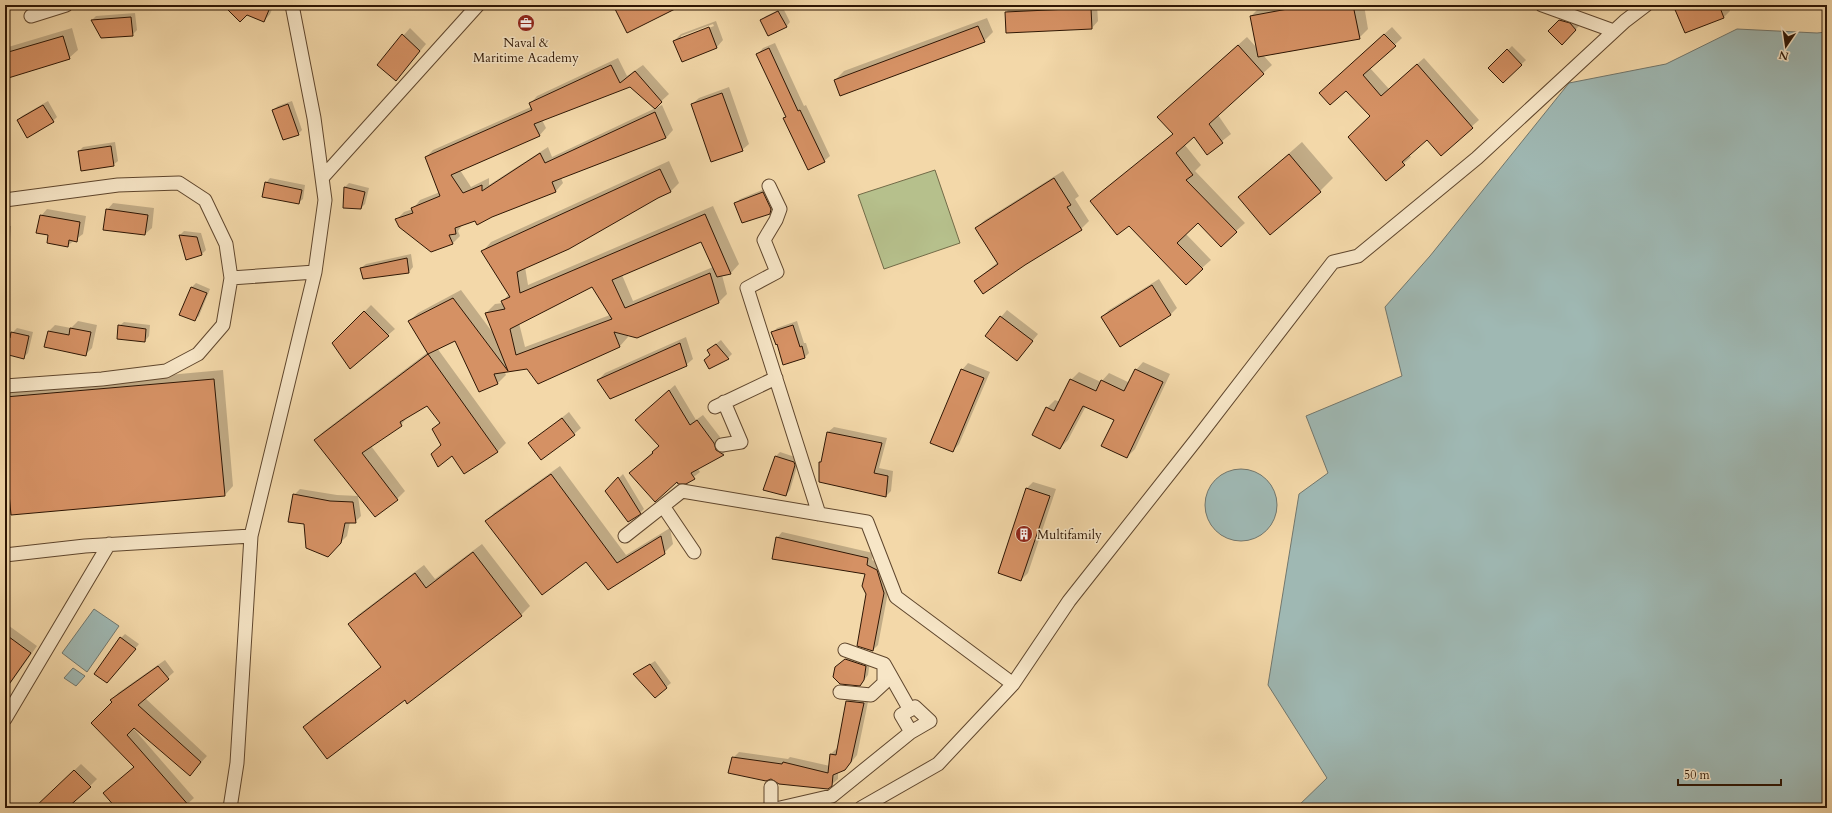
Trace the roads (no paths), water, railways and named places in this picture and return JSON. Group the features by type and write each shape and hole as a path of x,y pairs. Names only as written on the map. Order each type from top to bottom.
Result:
{"street":[{"path":"31,16 66,5"},
{"path":"230,808 237,763 251,536 315,272 325,200 314,118 292,5"},
{"path":"322,178 478,5"},
{"path":"1542,5 1614,31"},
{"path":"861,808 938,764 1013,684 1069,601 1196,440 1333,262 1358,256 1364,252 1477,158 1614,31 1646,5"},
{"path":"5,200 118,185 179,183 205,200 226,244 231,278 223,325 198,354 166,371 102,379 5,386"},
{"path":"770,186 780,209 776,220 764,240 777,272 747,288 819,514"},
{"path":"231,278 315,272"},
{"path":"722,445 741,442 719,405 776,378"},
{"path":"625,536 682,491 867,522 896,597 1013,684"},
{"path":"662,506 694,552"},
{"path":"5,555 109,544 251,536"},
{"path":"5,719 109,544"},
{"path":"845,650 884,664 910,710"},
{"path":"840,692 871,696 884,683 884,664"},
{"path":"780,808 832,796 911,732 930,721 915,707 901,715 911,732"},
{"path":"771,787 771,808"}],"water":[{"path":"1737,29 1817,33 1827,32 1827,808 1296,808 1327,778 1268,685 1299,494 1328,473 1306,416 1402,376 1385,307 1430,256 1569,83 1666,64"},
{"path":"1241,469 1261,475 1271,485 1277,505 1271,525 1261,535 1241,541 1221,535 1211,525 1205,505 1211,485 1221,475"},
{"path":"94,609 119,626 87,672 62,653"},
{"path":"73,668 85,676 76,686 64,678"}],"place":[{"name":"Naval & Maritime Academy","path":"526,23"},
{"name":"Multifamily","path":"1024,534"}]}
